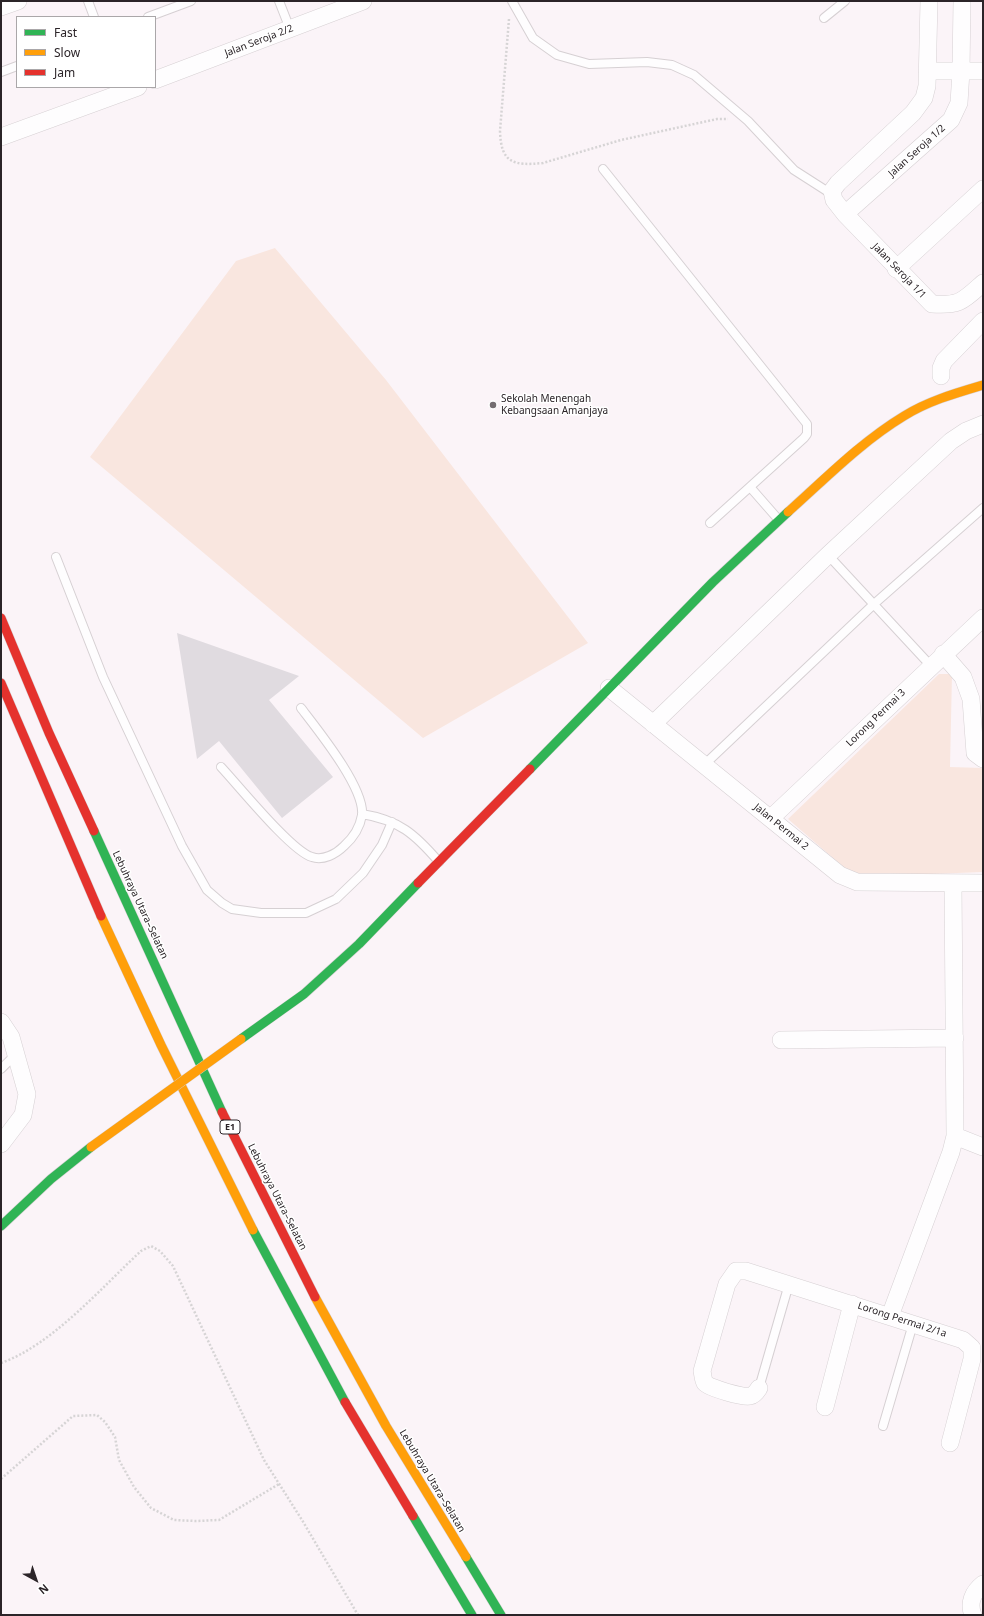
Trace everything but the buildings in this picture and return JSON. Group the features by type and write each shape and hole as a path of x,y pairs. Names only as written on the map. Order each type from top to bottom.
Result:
{"main road":[{"path":"1,1226 51,1179 92,1147 298,998 335,967 714,582 779,520 866,443 904,416 948,395 983,385"},
{"name":"Lebuhraya Utara–Selatan","path":"1,618 49,733 218,1101 307,1281 386,1426 501,1615"},
{"name":"E1","path":"1,683 89,889 162,1045 265,1255 360,1429 472,1615"}],"street":[{"path":"1,7 18,1"},
{"name":"Jalan Seroja 2/2","path":"156,80 363,1"},
{"path":"832,193 838,182 913,113 924,98 927,86 928,71 929,1"},
{"name":"Jalan Seroja 1/2","path":"844,214 951,120 959,103 962,1"},
{"path":"928,71 983,71"},
{"path":"1,137 120,90 132,88"},
{"path":"896,269 983,189"},
{"name":"Jalan Seroja 1/1","path":"832,193 844,214 896,269 932,304 950,305 966,298 983,283"},
{"path":"941,376 941,368 944,361 983,321"},
{"path":"653,724 828,555 951,441 966,431 983,424"},
{"name":"Lorong Permai 3","path":"770,818 983,618"},
{"path":"937,660 963,677 971,699 975,754 983,759"},
{"name":"Jalan Permai 2","path":"609,688 840,875 857,882 983,883"},
{"path":"890,1316 955,1136 953,883"},
{"path":"1,1022 11,1037 27,1094 23,1115 1,1144"},
{"path":"781,1040 955,1038"},
{"path":"955,1136 983,1147"},
{"name":"Lorong Permai 2/1a","path":"759,1388 756,1393 747,1397 712,1388 706,1384 703,1378 702,1371 727,1284 736,1271 746,1271 790,1284 963,1340 972,1348 972,1359 950,1443"},
{"path":"825,1407 852,1304"},
{"path":"973,1615 971,1600 976,1590 983,1584"}],"lane":[{"path":"88,1 94,16"},
{"path":"151,16 191,1"},
{"path":"279,1 290,29"},
{"path":"512,1 533,38 557,55 589,64 647,62 672,65 694,75 748,121 794,170 832,193"},
{"path":"824,18 845,1"},
{"path":"1,72 16,66"},
{"path":"603,169 807,424 807,434 710,523"},
{"path":"750,487 779,520"},
{"path":"704,765 874,604 983,508"},
{"path":"828,555 874,604 937,660"},
{"path":"56,557 103,676 182,846 207,890 222,902 232,909 254,912 306,913 336,899 363,873 382,845 392,822"},
{"path":"221,767 275,827 294,845 311,858 327,858 342,848 354,836 362,814 360,802 350,777 330,745 301,708"},
{"path":"362,814 382,818 407,829 422,842 440,862"},
{"path":"1,1069 16,1054"},
{"path":"759,1388 790,1284"},
{"path":"883,1426 913,1324"}],"path":[{"path":"510,15 505,56 500,144 504,155 511,161 527,165 543,163 621,140 711,120 723,119 748,121"},
{"path":"1,1363 15,1358 53,1333 141,1251 151,1246 160,1251 172,1266 264,1460 358,1615"},
{"path":"1,1479 73,1416 96,1415 106,1422 115,1436 119,1460 134,1487 152,1508 174,1520 219,1520 278,1484"}],"shaded area":[{"path":"275,248 386,380 588,643 423,738 90,457 236,261"},
{"path":"939,674 952,674 950,767 983,768 983,872 855,877 788,819"}],"traffic: fast":[{"path":"530,769 713,582 788,512"},
{"path":"94,831 222,1112"},
{"path":"241,1039 304,994 359,944 418,883"},
{"path":"1,1226 51,1179 91,1147"},
{"path":"253,1230 345,1402"},
{"path":"413,1516 472,1615"},
{"path":"466,1557 501,1615"}],"traffic: slow":[{"path":"788,512 844,461 888,426 932,402 952,394 983,385"},
{"path":"101,916 161,1045 253,1230"},
{"path":"91,1147 241,1039"},
{"path":"315,1297 386,1426 466,1557"}],"traffic: jam":[{"path":"1,618 49,733 94,831"},
{"path":"1,683 101,916"},
{"path":"418,883 530,769"},
{"path":"222,1112 315,1297"},
{"path":"345,1402 413,1516"}],"place":[{"name":"Sekolah Menengah Kebangsaan Amanjaya","path":"493,405"}]}
